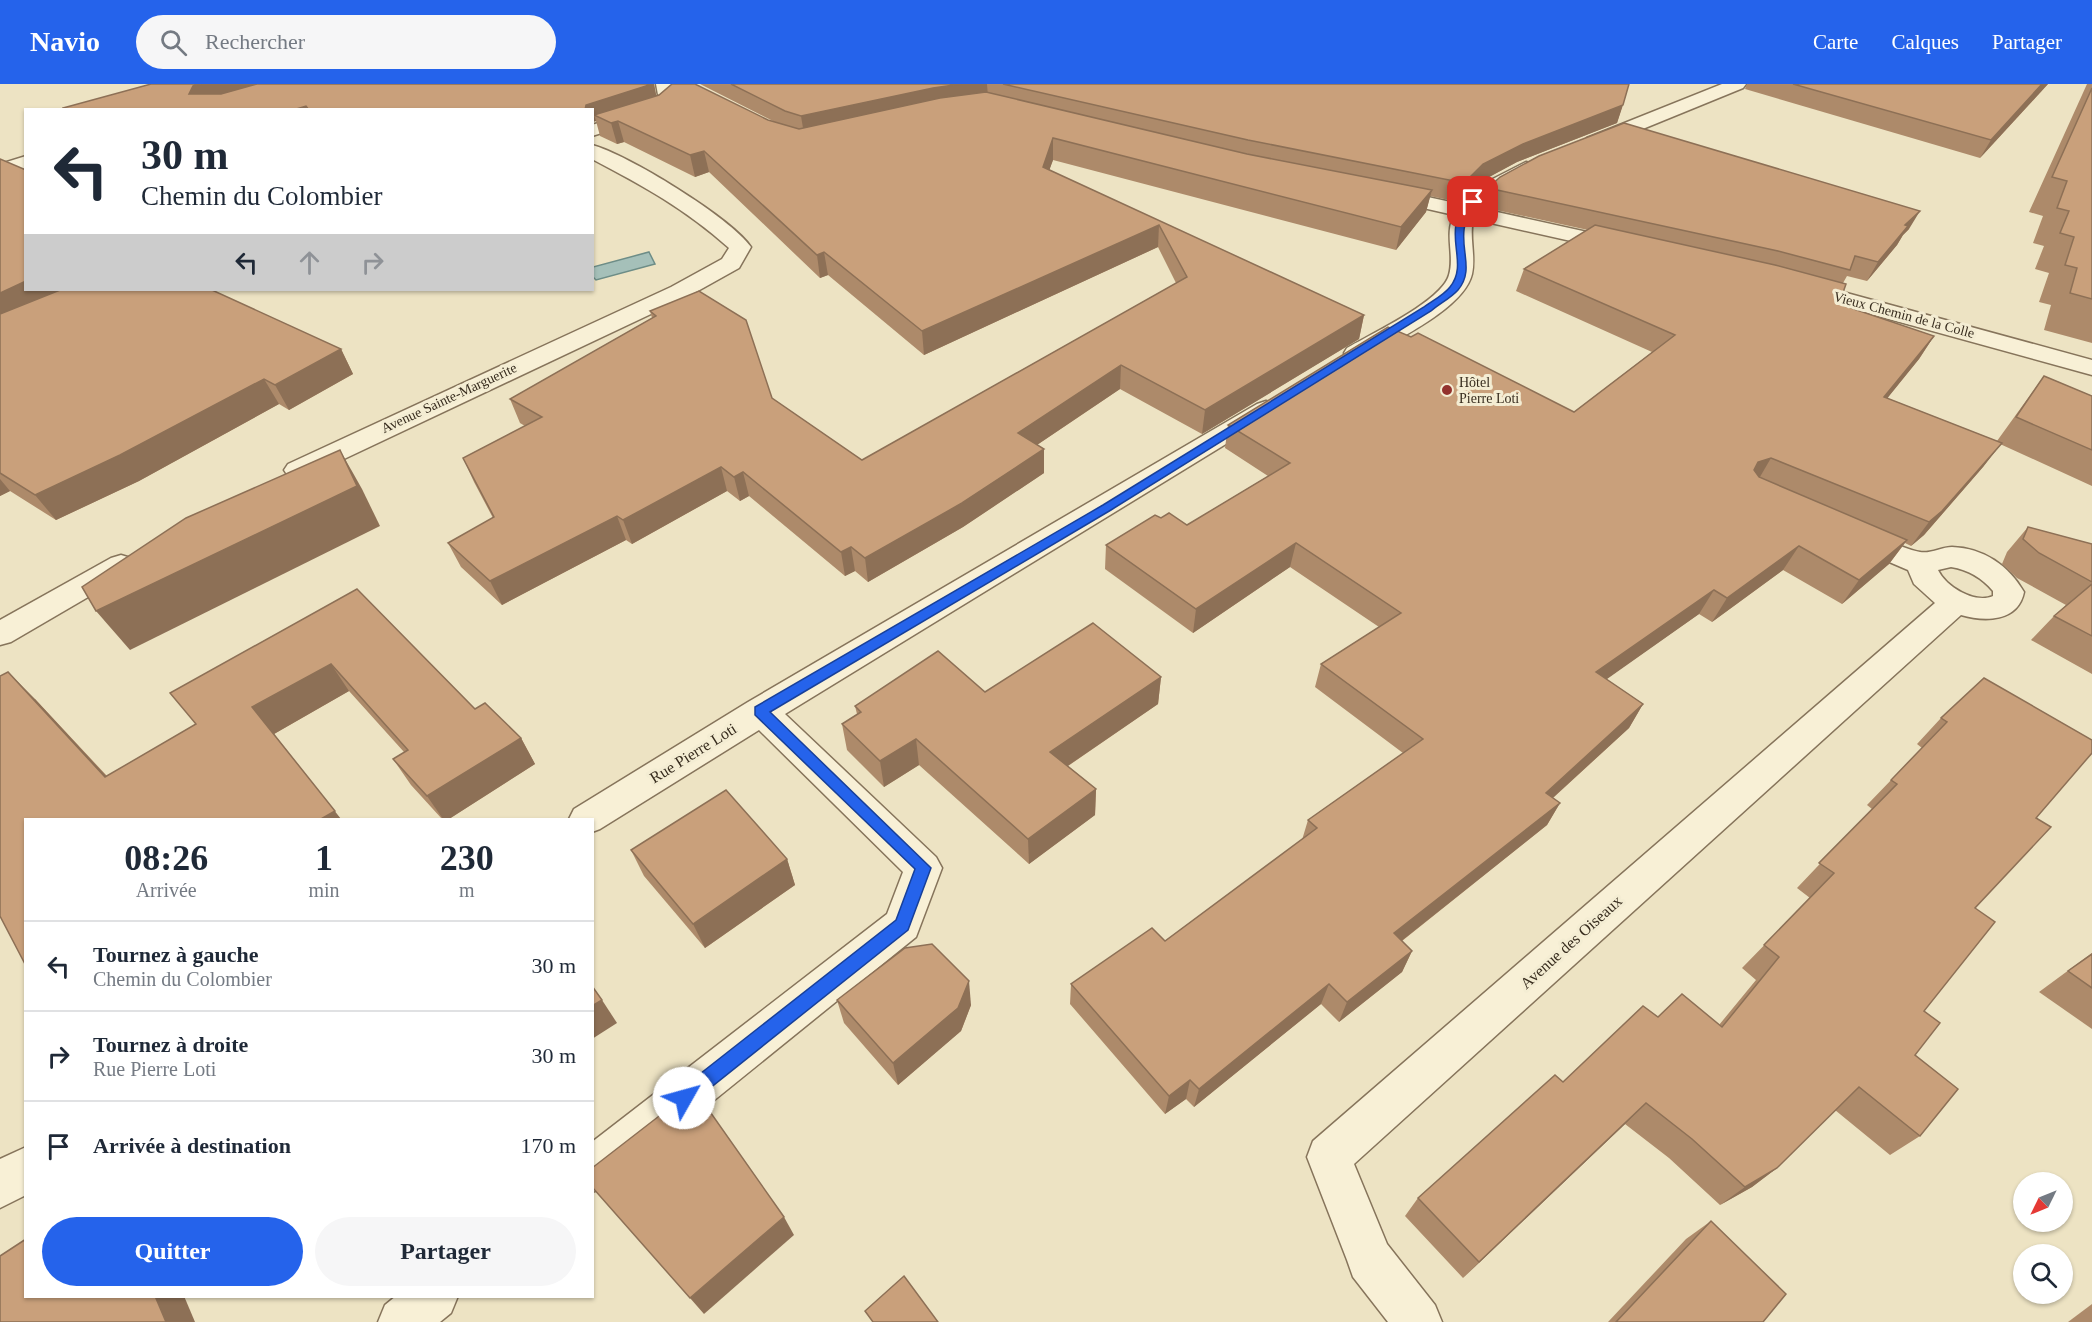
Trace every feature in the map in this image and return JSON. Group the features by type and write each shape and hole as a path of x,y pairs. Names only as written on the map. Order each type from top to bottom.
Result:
{"street":[{"path":"594,130 657,110 668,100 666,84"},
{"path":"1576,149 1737,84"},
{"name":"Avenue Sainte-Marguerite","path":"273,482 679,292 731,263 740,247 700,213 662,188 594,152"},
{"path":"1334,367 1428,309 1454,288 1463,269 1458,233 1464,211 1486,189 1545,160"},
{"path":"0,170 24,163"},
{"path":"1362,190 1642,251"},
{"name":"Vieux Chemin de la Colle","path":"1779,282 1990,338 2092,368"},
{"name":"Rue Pierre Loti","path":"589,818 760,711 1107,507 1285,397"},
{"path":"1830,525 1925,566"},
{"path":"0,634 138,555"},
{"path":"1940,558 1966,560 1992,572 2009,592 2007,602 1992,609 1956,602 1932,586 1925,577 1925,566 1929,561 1940,558"},
{"name":"Avenue des Oiseaux","path":"1418,1322 1370,1260 1329,1157 1956,602"},
{"path":"594,1168 902,925 923,868 760,711"},
{"path":"0,1185 24,1170"},
{"path":"402,1322 432,1298"}],"water":[{"path":"649,252 655,264 596,280 594,267"}],"building":[{"path":"151,84 201,84 193,86 189,94 221,94 257,84 649,84 586,105 585,108 308,108 306,106 300,108 63,108"},
{"path":"672,84 695,84 768,120 799,129 940,98 986,92 1247,154 1432,190 1401,227 1053,138 1043,167 1364,315 1205,410 1121,365 1018,433 1044,449 962,503 865,558 851,547 841,552 743,472 734,477 721,467 623,520 617,516 490,581 448,543 494,517 463,458 542,417 510,399 656,316 650,311 699,291 746,320 772,398 862,460 1187,277 1159,225 922,331 824,252 817,255 704,151 690,155 618,121 611,123 594,115 659,95"},
{"path":"731,84 961,84 801,116 785,111"},
{"path":"1003,84 1629,84 1623,105 1523,144 1483,164 1464,183 1248,140"},
{"path":"1793,84 2042,84 1991,140"},
{"path":"2092,88 2092,299 2070,293 2077,268 2065,265 2074,237 2060,233 2069,211 2057,208 2067,181 2052,177"},
{"path":"1624,123 1920,211 1905,225 1908,226 1878,262 1855,256 1850,270 1778,251 1488,188 1500,177 1539,156"},
{"path":"0,159 24,169 24,282 0,293"},
{"path":"1595,225 1775,265 1846,284 1839,304 1934,336 1884,397 2002,443 1942,511 1929,522 1771,458 1758,462 1754,470 1759,477 1907,540 1859,580 1799,546 1727,598 1714,590 1596,672 1643,704 1546,793 1560,803 1394,933 1412,951 1347,1002 1329,984 1199,1089 1190,1080 1169,1096 1071,984 1152,928 1165,941 1317,828 1308,820 1423,739 1321,664 1401,613 1296,543 1196,609 1106,545 1155,515 1161,518 1169,513 1187,525 1290,463 1228,425 1388,327 1411,337 1418,333 1574,412 1675,335 1524,269"},
{"path":"58,291 214,291 341,349 275,385 264,379 120,455 35,495 0,473 0,314"},
{"path":"2044,376 2092,396 2092,450 2016,417"},
{"path":"340,450 357,486 96,611 82,587 186,518"},
{"path":"2028,527 2092,544 2092,582 2039,553 2023,539"},
{"path":"2092,584 2092,636 2054,616"},
{"path":"357,589 475,709 485,703 521,738 427,796 393,759 408,750 331,664 252,707 335,811 323,818 24,818 24,962 0,916 0,676 8,672 105,777 196,724 170,693"},
{"path":"1093,623 1161,677 1050,752 1096,789 1028,839 916,739 880,761 842,724 861,712 855,706 938,651 985,692"},
{"path":"1984,678 2092,740 2092,753 2036,818 2051,827 1975,908 1995,922 1924,1011 1940,1023 1915,1055 1958,1089 1920,1136 1859,1087 1777,1168 1745,1187 1692,1139 1646,1103 1479,1262 1418,1198 1555,1075 1563,1082 1643,1006 1658,1017 1682,994 1722,1027 1779,957 1764,945 1834,873 1819,863 1897,784 1891,780 1947,722 1941,718"},
{"path":"726,790 787,859 693,924 631,850"},
{"path":"932,944 969,981 958,1008 893,1063 837,1000 905,948"},
{"path":"2092,954 2092,988 2068,971"},
{"path":"594,989 602,1000 594,1005"},
{"path":"694,1089 784,1217 690,1298 594,1189 594,1166"},
{"path":"1711,1221 1786,1294 1763,1322 1616,1322"},
{"path":"24,1240 24,1298 156,1298 166,1322 0,1322 0,1256"},
{"path":"904,1276 938,1322 873,1322 865,1311"}],"place":[{"name":"Hôtel Pierre Loti","path":"1447,390"}],"route":[{"path":"684,1098 902,925 923,868 760,711 1107,507 1428,309 1454,288 1463,269 1458,233 1464,211 1473,202"}]}
